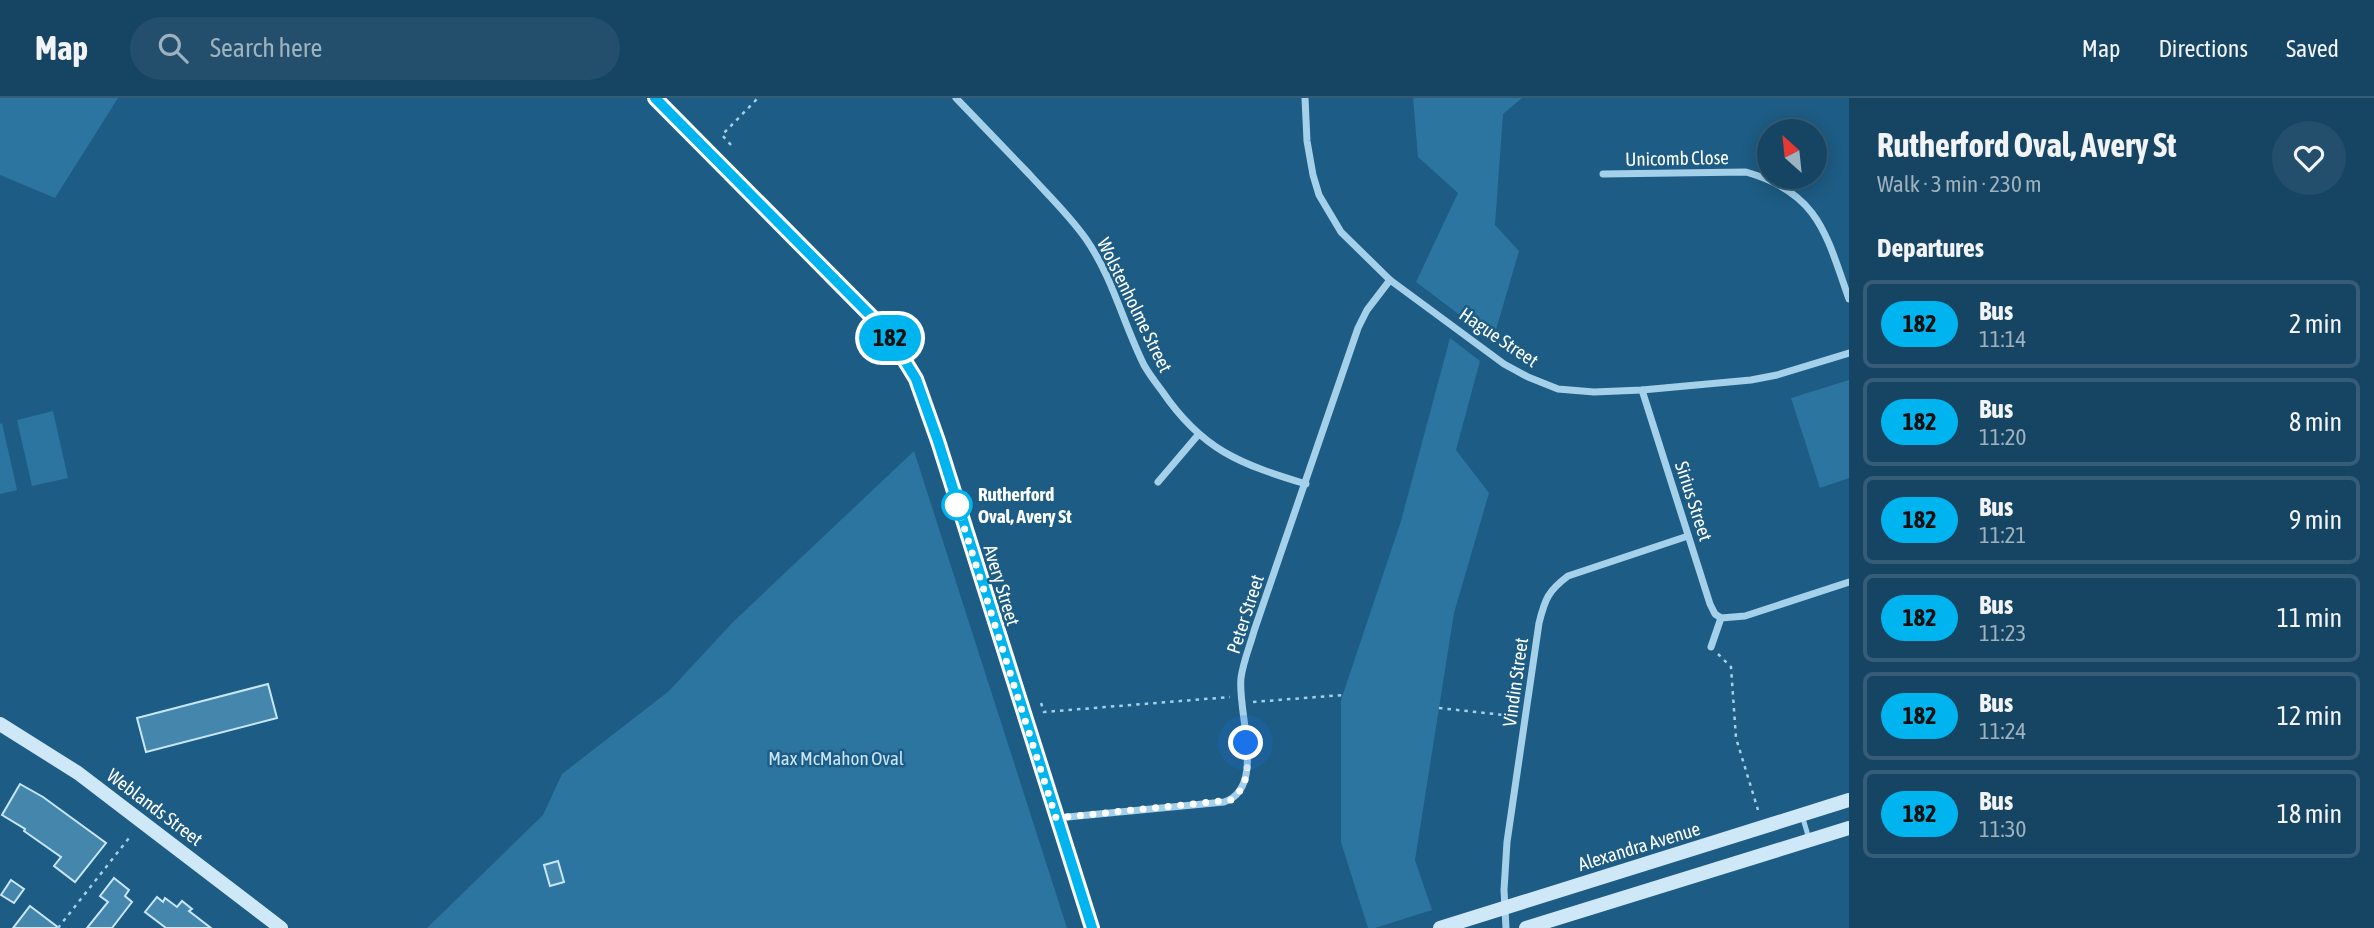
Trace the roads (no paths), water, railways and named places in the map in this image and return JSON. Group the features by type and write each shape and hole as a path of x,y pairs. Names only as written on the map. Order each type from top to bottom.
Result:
{"street":[{"name":"Avery Street","path":"655,98 872,317 903,356 916,379 1092,928"},
{"name":"Wolstenholme Street","path":"956,98 1055,200 1086,239 1114,291 1145,367 1182,419 1198,435 1248,464 1306,484"},
{"name":"Hague Street","path":"1305,98 1307,141 1320,195 1340,232 1391,280 1504,364 1528,377 1558,388 1594,392 1642,390 1751,380 1777,375 1849,352"},
{"name":"Unicomb Close","path":"1603,174 1746,172 1767,178 1796,197 1819,220 1849,299"},
{"name":"Peter Street","path":"1056,818 1231,800 1238,794 1245,782 1248,766 1241,679 1254,631 1358,328 1367,310 1391,280"},
{"name":"Sirius Street","path":"1642,390 1710,604 1721,618"},
{"path":"1158,482 1198,435"},
{"name":"Vindin Street","path":"1506,928 1504,908 1507,842 1539,623 1545,601 1552,587 1568,576 1688,536"},
{"path":"1711,648 1721,618 1745,616 1849,582"},
{"name":"Weblands Street","path":"0,724 78,773 281,928"},
{"name":"Alexandra Avenue","path":"1440,928 1849,800"},
{"path":"1526,928 1849,828"}],"lane":[{"path":"1802,815 1810,840"}],"place":[{"name":"Rutherford Oval, Avery St","path":"957,505"}],"park label":[{"name":"Max McMahon Oval","path":"836,758"}]}
